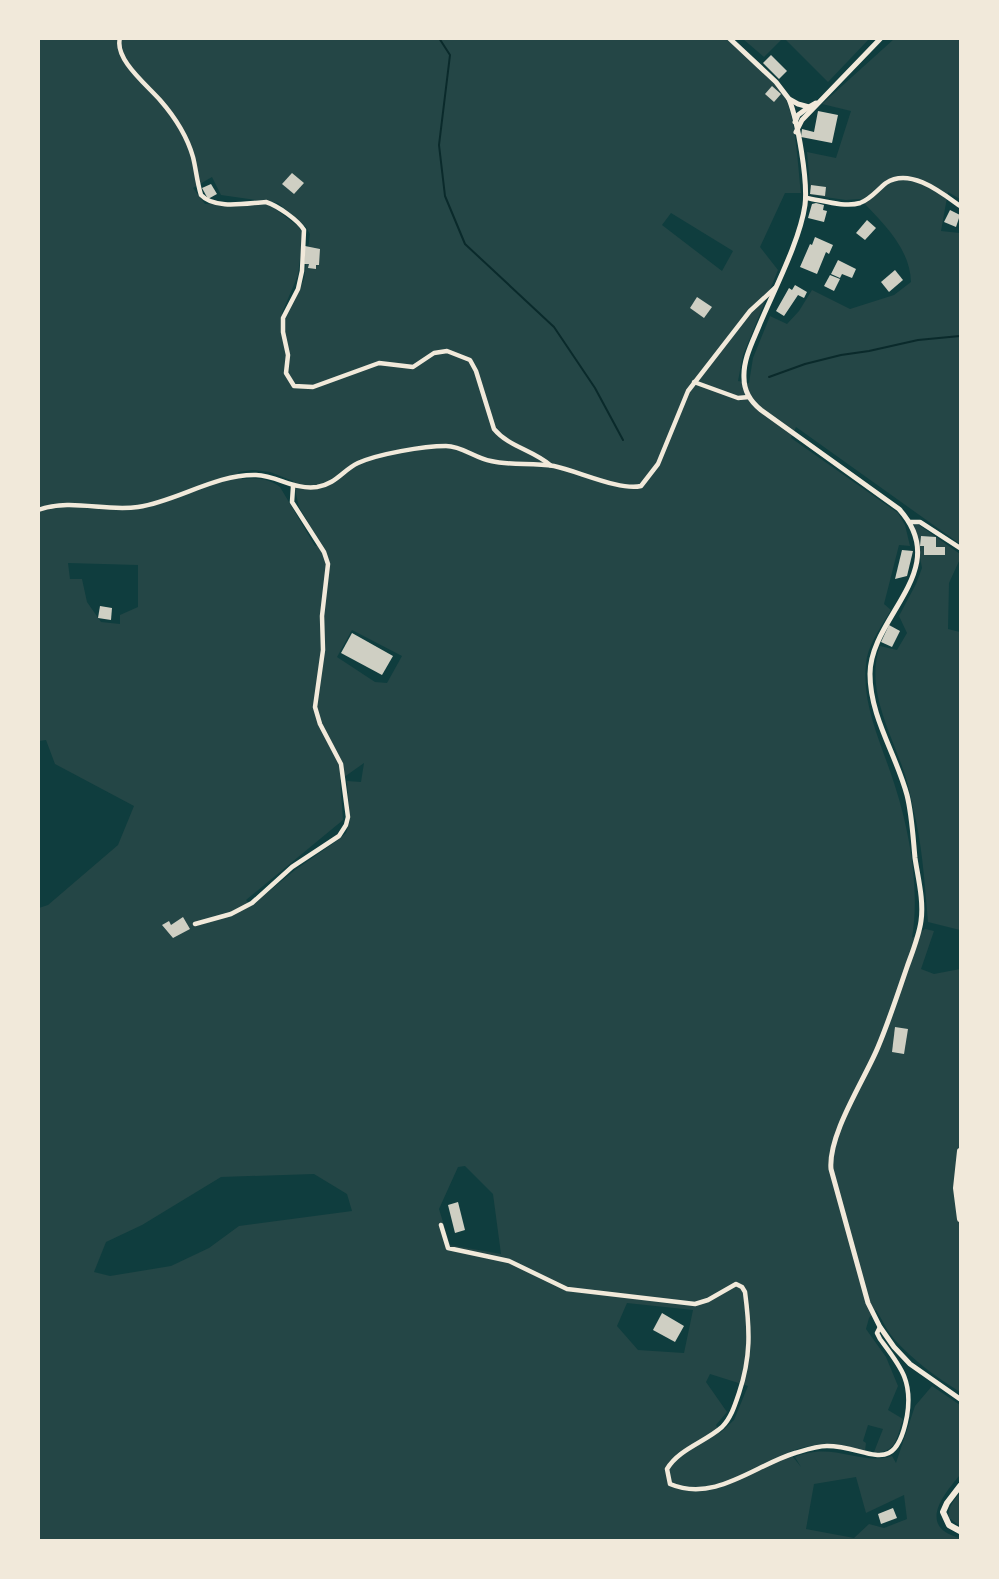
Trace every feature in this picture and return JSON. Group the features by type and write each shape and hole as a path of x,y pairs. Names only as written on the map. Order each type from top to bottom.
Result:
{"main road":[{"path":"961,1151 956,1188 961,1219"},
{"path":"961,1486 943,1512 949,1525 961,1531"}],"street":[{"path":"120,38 118,47 121,57 162,102 182,130 204,199 215,202 273,204 304,230 304,254 298,289 283,318 288,355 286,373 294,386 313,387 379,363 412,367 434,353 447,351 459,354 470,360 476,371 494,429 500,436 540,456 550,465"},
{"path":"729,38 776,82 789,99 809,107"},
{"path":"796,132 802,120 818,102 881,38"},
{"path":"789,99 806,184 806,198 799,229 744,367 744,381 749,397 761,410 888,500 909,522 915,543 915,569 906,593 873,650 870,680 879,721 907,796 921,922 878,1047 853,1097 830,1162 868,1303 880,1327 894,1347 911,1364 961,1399"},
{"path":"794,122 798,115 818,102"},
{"path":"806,198 860,203 891,180 901,179 929,185 961,206"},
{"path":"38,510 69,503 140,507 233,478 256,475 278,479 293,487 318,487 338,479 355,464 380,456 446,446 460,448 493,462 550,465 624,487 641,486 658,464 681,403 694,382 716,358 750,311 775,288"},
{"path":"694,382 738,398 749,397"},
{"path":"195,924 231,914 252,903 292,867 339,836 348,817 341,764 320,724 315,707 323,650 321,616 328,564 324,551 292,502 293,487"},
{"path":"909,522 920,522 961,548"},
{"path":"440,1225 448,1248 509,1261 567,1289 695,1304 708,1300 736,1284 742,1287 750,1330 748,1361 742,1382 734,1407 723,1426 671,1461 667,1469 670,1484 682,1489 708,1489 811,1448 827,1446 877,1455 898,1447 906,1423 910,1390 904,1372 877,1333 880,1327"}],"shaded area":[{"path":"39,39 726,39 765,72 784,96 794,129 801,193 785,193 760,247 778,270 743,355 738,381 749,383 753,358 770,316 787,324 812,290 850,309 894,295 911,282 906,258 894,237 860,199 846,200 811,195 807,152 836,158 851,111 822,104 894,39 960,39 960,199 948,192 941,231 960,233 960,544 796,427 791,438 898,513 905,525 910,546 899,545 884,604 891,610 874,638 867,657 865,674 873,723 895,786 909,842 915,901 912,938 925,929 934,931 921,969 934,974 960,969 960,1392 902,1347 891,1336 876,1310 869,1318 866,1329 886,1357 898,1386 888,1410 903,1419 894,1443 887,1450 874,1452 883,1429 868,1425 863,1441 866,1443 865,1451 827,1445 809,1446 789,1452 801,1467 795,1457 822,1452 869,1458 892,1456 896,1463 915,1406 932,1386 960,1405 960,1475 941,1501 937,1519 939,1526 960,1540 39,1540 39,908 48,905 118,845 134,806 55,764 46,740 39,741","holes":["212,177 221,195 278,203 306,227 310,234 304,279 285,320 282,313 298,275 303,235 299,227 270,205 205,204 193,188","671,213 733,251 722,271 662,225","253,470 270,472 293,481 299,507 321,544 315,546 280,487 262,479 242,479 238,472","68,563 138,565 138,607 120,615 120,624 101,622 87,602 82,579 70,579","352,630 402,656 387,683 375,682 337,657","364,763 361,782 347,781 350,821 346,833 251,906 246,900 343,820 340,780","465,1166 493,1194 501,1254 450,1245 439,1209 458,1167","314,1174 347,1194 352,1211 239,1226 209,1248 171,1266 110,1276 94,1272 106,1242 142,1225 221,1177","627,1303 693,1310 684,1353 638,1350 617,1326","710,1374 748,1386 734,1420 720,1433 716,1425 727,1412 706,1382","856,1477 866,1513 904,1495 907,1519 884,1528 869,1524 854,1538 806,1529 814,1484"]},
{"path":"743,39 782,39 764,57"},
{"path":"785,39 869,39 828,82"},
{"path":"914,524 960,554 949,583 948,629 960,632 960,930 928,922 916,821 905,775 881,709 875,677 880,646 897,650 907,633 899,616 922,568"},
{"path":"960,1493 960,1526 949,1518 949,1511"}],"building":[{"path":"771,55 787,71 779,79 763,63"},
{"path":"772,86 781,94 774,102 765,94"},
{"path":"818,111 838,115 832,143 801,137 802,129 814,132"},
{"path":"292,173 304,183 294,194 282,184"},
{"path":"211,184 217,194 208,199 202,188"},
{"path":"811,185 826,187 825,196 810,194"},
{"path":"812,204 824,205 823,210 827,211 824,222 808,218"},
{"path":"950,210 960,215 956,227 944,222"},
{"path":"867,220 876,228 865,240 856,233"},
{"path":"815,237 833,245 829,254 826,252 817,274 800,267"},
{"path":"305,246 320,249 319,265 316,265 316,269 308,268 309,264 304,264"},
{"path":"838,260 856,269 852,278 842,274 840,278 831,274"},
{"path":"895,270 903,280 889,292 881,282"},
{"path":"830,275 840,279 834,291 824,286"},
{"path":"795,285 807,292 804,298 798,295 784,316 776,311 789,288 792,290"},
{"path":"697,297 712,307 704,318 690,308"},
{"path":"921,536 936,537 936,547 945,547 945,555 924,555 924,546 920,546"},
{"path":"902,550 913,551 907,576 895,579"},
{"path":"100,606 112,608 111,620 98,618"},
{"path":"889,625 900,631 892,647 881,642"},
{"path":"352,633 393,656 382,675 341,653"},
{"path":"183,917 190,929 173,938 162,925 169,921 171,925"},
{"path":"895,1027 908,1029 904,1054 892,1052"},
{"path":"458,1202 465,1230 455,1233 448,1205"},
{"path":"662,1313 684,1326 675,1342 653,1330"},
{"path":"893,1508 897,1518 881,1524 878,1514"}],"waterway":[{"path":"439,38 450,55 439,145 445,196 465,244 554,327 595,388 623,440"},
{"path":"769,377 841,355 918,340 960,336"}]}
